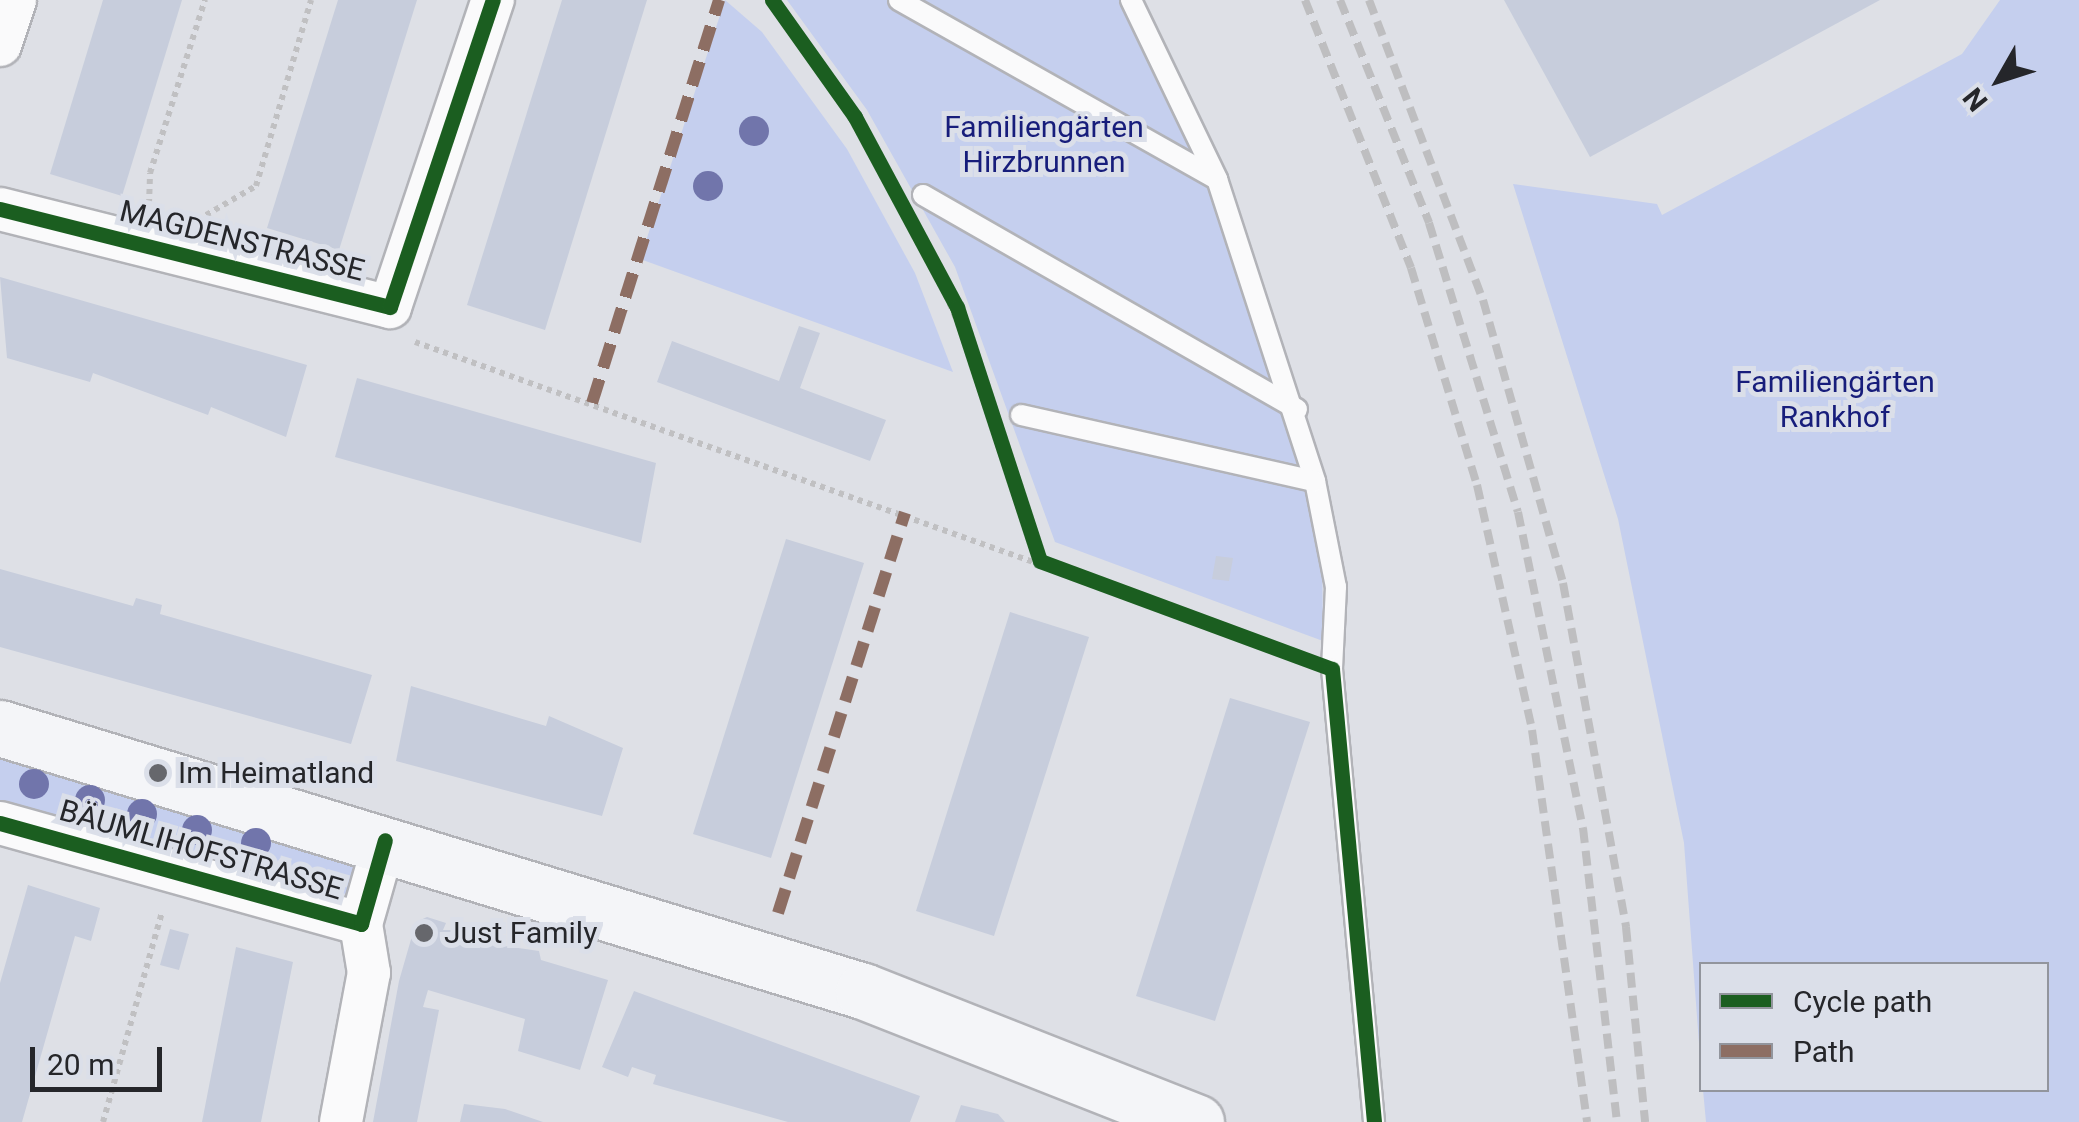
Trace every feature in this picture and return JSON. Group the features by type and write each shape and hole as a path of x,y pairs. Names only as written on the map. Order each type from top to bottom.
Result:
{"main road":[{"name":"BÄUMLIHOFSTRASSE","path":"0,728 386,840 862,991 1196,1122"}],"street":[{"path":"0,45 14,0"},
{"name":"MAGDENSTRASSE","path":"0,208 390,307 493,0"},
{"name":"BÄUMLIHOFSTRASSE","path":"2,830 174,871 361,924 386,840"},
{"path":"341,1122 369,973 361,924"}],"lane":[{"path":"899,0 1217,180"},
{"path":"1132,0 1217,180 1297,409 1315,481 1336,586 1332,668 1374,1122"},
{"path":"916,202 1297,409"},
{"path":"1021,415 1315,481"}],"path":[{"path":"148,246 150,173 205,0"},
{"path":"148,246 256,186 310,0"},
{"path":"772,0 899,194"},
{"path":"916,202 996,412"},
{"path":"390,307 402,337 1332,668"},
{"path":"1002,430 1040,561"},
{"path":"102,1122 174,871"}],"green space":[{"path":"725,0 762,32 847,149 915,273 953,372 640,259"},
{"name":"Familiengärten Hirzbrunnen","path":"787,0 1125,0 1212,188 1310,490 1322,546 1323,641 1055,542 955,267 867,110"},
{"name":"Familiengärten Rankhof","path":"2000,0 2079,0 2079,1122 1706,1122 1703,1092 2049,1092 2049,962 1699,962 1699,1043 1684,843 1618,519 1513,184 1657,204 1662,215 1962,54"},
{"path":"0,728 385,840 361,924 0,823"}],"building":[{"path":"103,0 182,0 122,196 50,174"},
{"path":"338,0 417,0 339,250 267,228"},
{"path":"562,0 647,0 545,330 467,305"},
{"path":"1504,0 1880,0 1590,157"},
{"path":"0,277 307,365 286,437 211,407 208,415 93,373 90,382 7,358"},
{"path":"799,326 820,333 800,388 886,420 870,461 657,382 672,341 779,381"},
{"path":"357,378 656,463 641,543 335,457"},
{"path":"786,539 864,563 771,858 693,834"},
{"path":"1216,556 1233,558 1229,581 1212,579"},
{"path":"0,569 133,606 136,598 162,605 160,614 372,675 351,744 0,647"},
{"path":"1010,612 1089,637 994,936 916,911"},
{"path":"411,686 546,726 549,716 623,748 602,816 396,761"},
{"path":"1230,698 1310,722 1215,1021 1136,996"},
{"path":"28,885 100,908 91,941 75,936 22,1122 0,1122 0,983"},
{"path":"427,917 446,923 443,930 472,930 485,943 539,951 541,960 608,980 580,1070 518,1051 525,1019 428,990 423,1007 439,1010 417,1122 373,1122 399,981 416,922"},
{"path":"170,929 189,934 179,970 160,965"},
{"path":"236,947 293,962 261,1122 202,1122"},
{"path":"634,991 920,1096 910,1122 788,1122 653,1084 656,1075 632,1067 628,1077 602,1067"},
{"path":"464,1104 505,1109 543,1122 460,1122"},
{"path":"961,1105 998,1114 1005,1122 955,1122"}],"railway":[{"path":"1305,0 1411,268 1477,485 1532,730 1587,1122"},
{"path":"1340,0 1429,223 1518,512 1583,828 1617,1122"},
{"path":"1369,0 1483,300 1563,583 1626,927 1645,1122"}],"marked path":[{"path":"592,403 719,0"},
{"path":"778,913 905,513"}],"cycle path":[{"path":"0,209 390,307 493,0"},
{"path":"772,0 855,117 957,307 1040,561 1332,669 1374,1122"},
{"path":"0,823 361,924 385,840"}],"place":[{"name":"Im Heimatland","path":"158,773"},
{"name":"Just Family","path":"424,933"}]}
